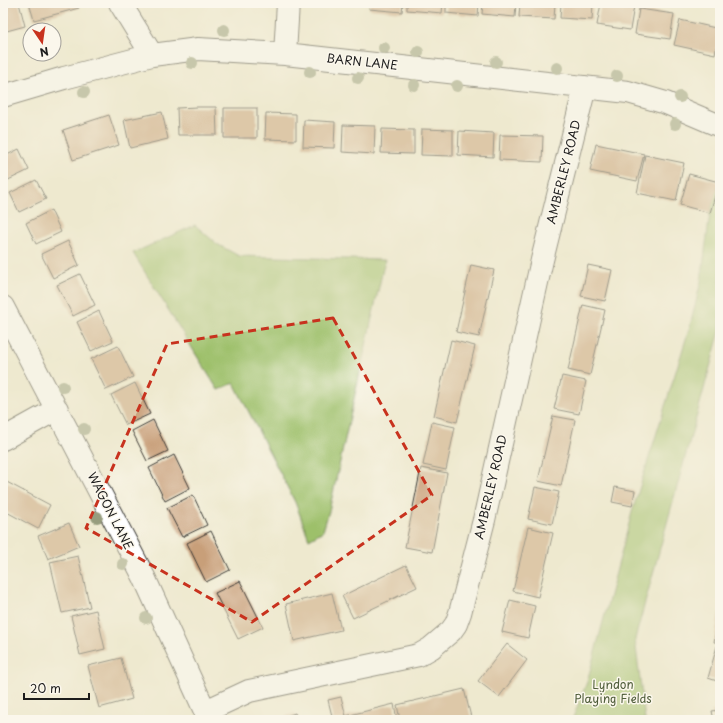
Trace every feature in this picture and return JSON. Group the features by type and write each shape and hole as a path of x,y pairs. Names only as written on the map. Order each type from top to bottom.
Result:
{"street":[{"path":"120,3 152,55"},
{"path":"285,54 288,3"},
{"name":"BARN LANE","path":"3,96 152,55 198,49 285,54 628,92 666,103 720,126"},
{"name":"AMBERLEY ROAD","path":"207,716 249,691 419,655 440,641 456,624 484,520 542,260 585,87"},
{"name":"WAGON LANE","path":"3,307 58,409 144,576 207,716"},
{"path":"3,439 58,409"}],"highlighted area":[{"path":"333,318 432,495 252,622 86,528 167,344"}],"green space":[{"name":"Lyndon Playing Fields","path":"720,179 720,331 635,639 645,720 572,720 587,682 632,512 690,326 701,281 710,213"},
{"path":"195,225 217,244 239,256 385,260 329,511 323,531 309,539 295,502 234,383 218,390 133,253"}],"building":[{"path":"3,3 19,3 24,22 22,22 22,27 3,32"},
{"path":"29,3 77,3 79,8 34,20"},
{"path":"370,3 403,3 402,12 369,9"},
{"path":"407,3 443,3 442,13 407,10"},
{"path":"446,3 479,3 478,16 446,13"},
{"path":"483,3 516,3 515,17 482,14"},
{"path":"520,3 555,3 554,19 519,17"},
{"path":"561,3 593,3 592,20 560,18"},
{"path":"601,3 634,6 630,30 597,25"},
{"path":"639,9 674,14 670,39 635,34"},
{"path":"680,20 720,29 715,54 674,45"},
{"path":"216,107 217,135 178,135 177,108"},
{"path":"224,108 257,108 257,138 224,138"},
{"path":"162,112 168,139 130,148 124,120"},
{"path":"266,113 296,114 296,140 265,139"},
{"path":"109,115 119,145 73,160 63,130"},
{"path":"304,120 335,122 334,148 303,147"},
{"path":"343,125 375,126 374,154 342,152"},
{"path":"382,129 414,130 414,154 381,153"},
{"path":"422,129 453,130 453,156 421,155"},
{"path":"459,131 494,133 493,157 458,155"},
{"path":"500,135 543,136 542,162 499,160"},
{"path":"596,144 644,154 637,181 590,171"},
{"path":"19,149 29,170 4,182 3,157"},
{"path":"645,155 684,163 676,201 637,193"},
{"path":"689,174 719,182 710,213 680,205"},
{"path":"36,180 46,199 19,212 10,193"},
{"path":"51,210 61,232 36,244 26,223"},
{"path":"68,241 79,265 53,278 41,254"},
{"path":"471,265 494,270 479,337 456,332"},
{"path":"588,265 612,270 605,301 581,296"},
{"path":"80,274 95,305 73,316 57,285"},
{"path":"583,305 605,310 590,375 568,370"},
{"path":"99,311 113,341 91,351 77,322"},
{"path":"451,340 475,346 457,422 434,416"},
{"path":"118,346 133,377 106,390 91,359"},
{"path":"562,376 586,381 579,414 554,409"},
{"path":"135,383 150,414 126,425 111,395"},
{"path":"553,416 575,420 561,486 538,481"},
{"path":"153,420 168,451 147,461 132,431"},
{"path":"432,422 455,427 446,470 423,465"},
{"path":"174,455 190,488 165,501 149,468"},
{"path":"421,468 447,473 432,552 405,547"},
{"path":"3,480 50,505 38,529 3,510"},
{"path":"535,487 559,492 552,524 528,519"},
{"path":"615,487 635,491 632,506 612,502"},
{"path":"193,495 207,525 182,537 167,508"},
{"path":"69,523 79,546 48,559 38,536"},
{"path":"528,527 553,533 538,597 513,591"},
{"path":"211,531 230,570 206,582 187,543"},
{"path":"78,556 90,607 62,613 50,562"},
{"path":"406,565 417,587 353,618 342,596"},
{"path":"240,581 263,627 238,639 215,593"},
{"path":"332,593 341,630 294,641 286,604"},
{"path":"510,600 535,606 528,638 502,632"},
{"path":"96,610 105,649 80,655 71,616"},
{"path":"720,613 720,643 714,642"},
{"path":"507,644 527,660 499,697 478,681"},
{"path":"717,646 720,647 720,682 708,678"},
{"path":"121,658 132,699 99,708 88,666"},
{"path":"464,689 471,717 459,720 400,720 397,705"},
{"path":"341,697 346,716 394,704 397,720 333,720 328,700"},
{"path":"720,710 720,720 714,720 712,711"},
{"path":"295,713 298,720 276,720"}]}
